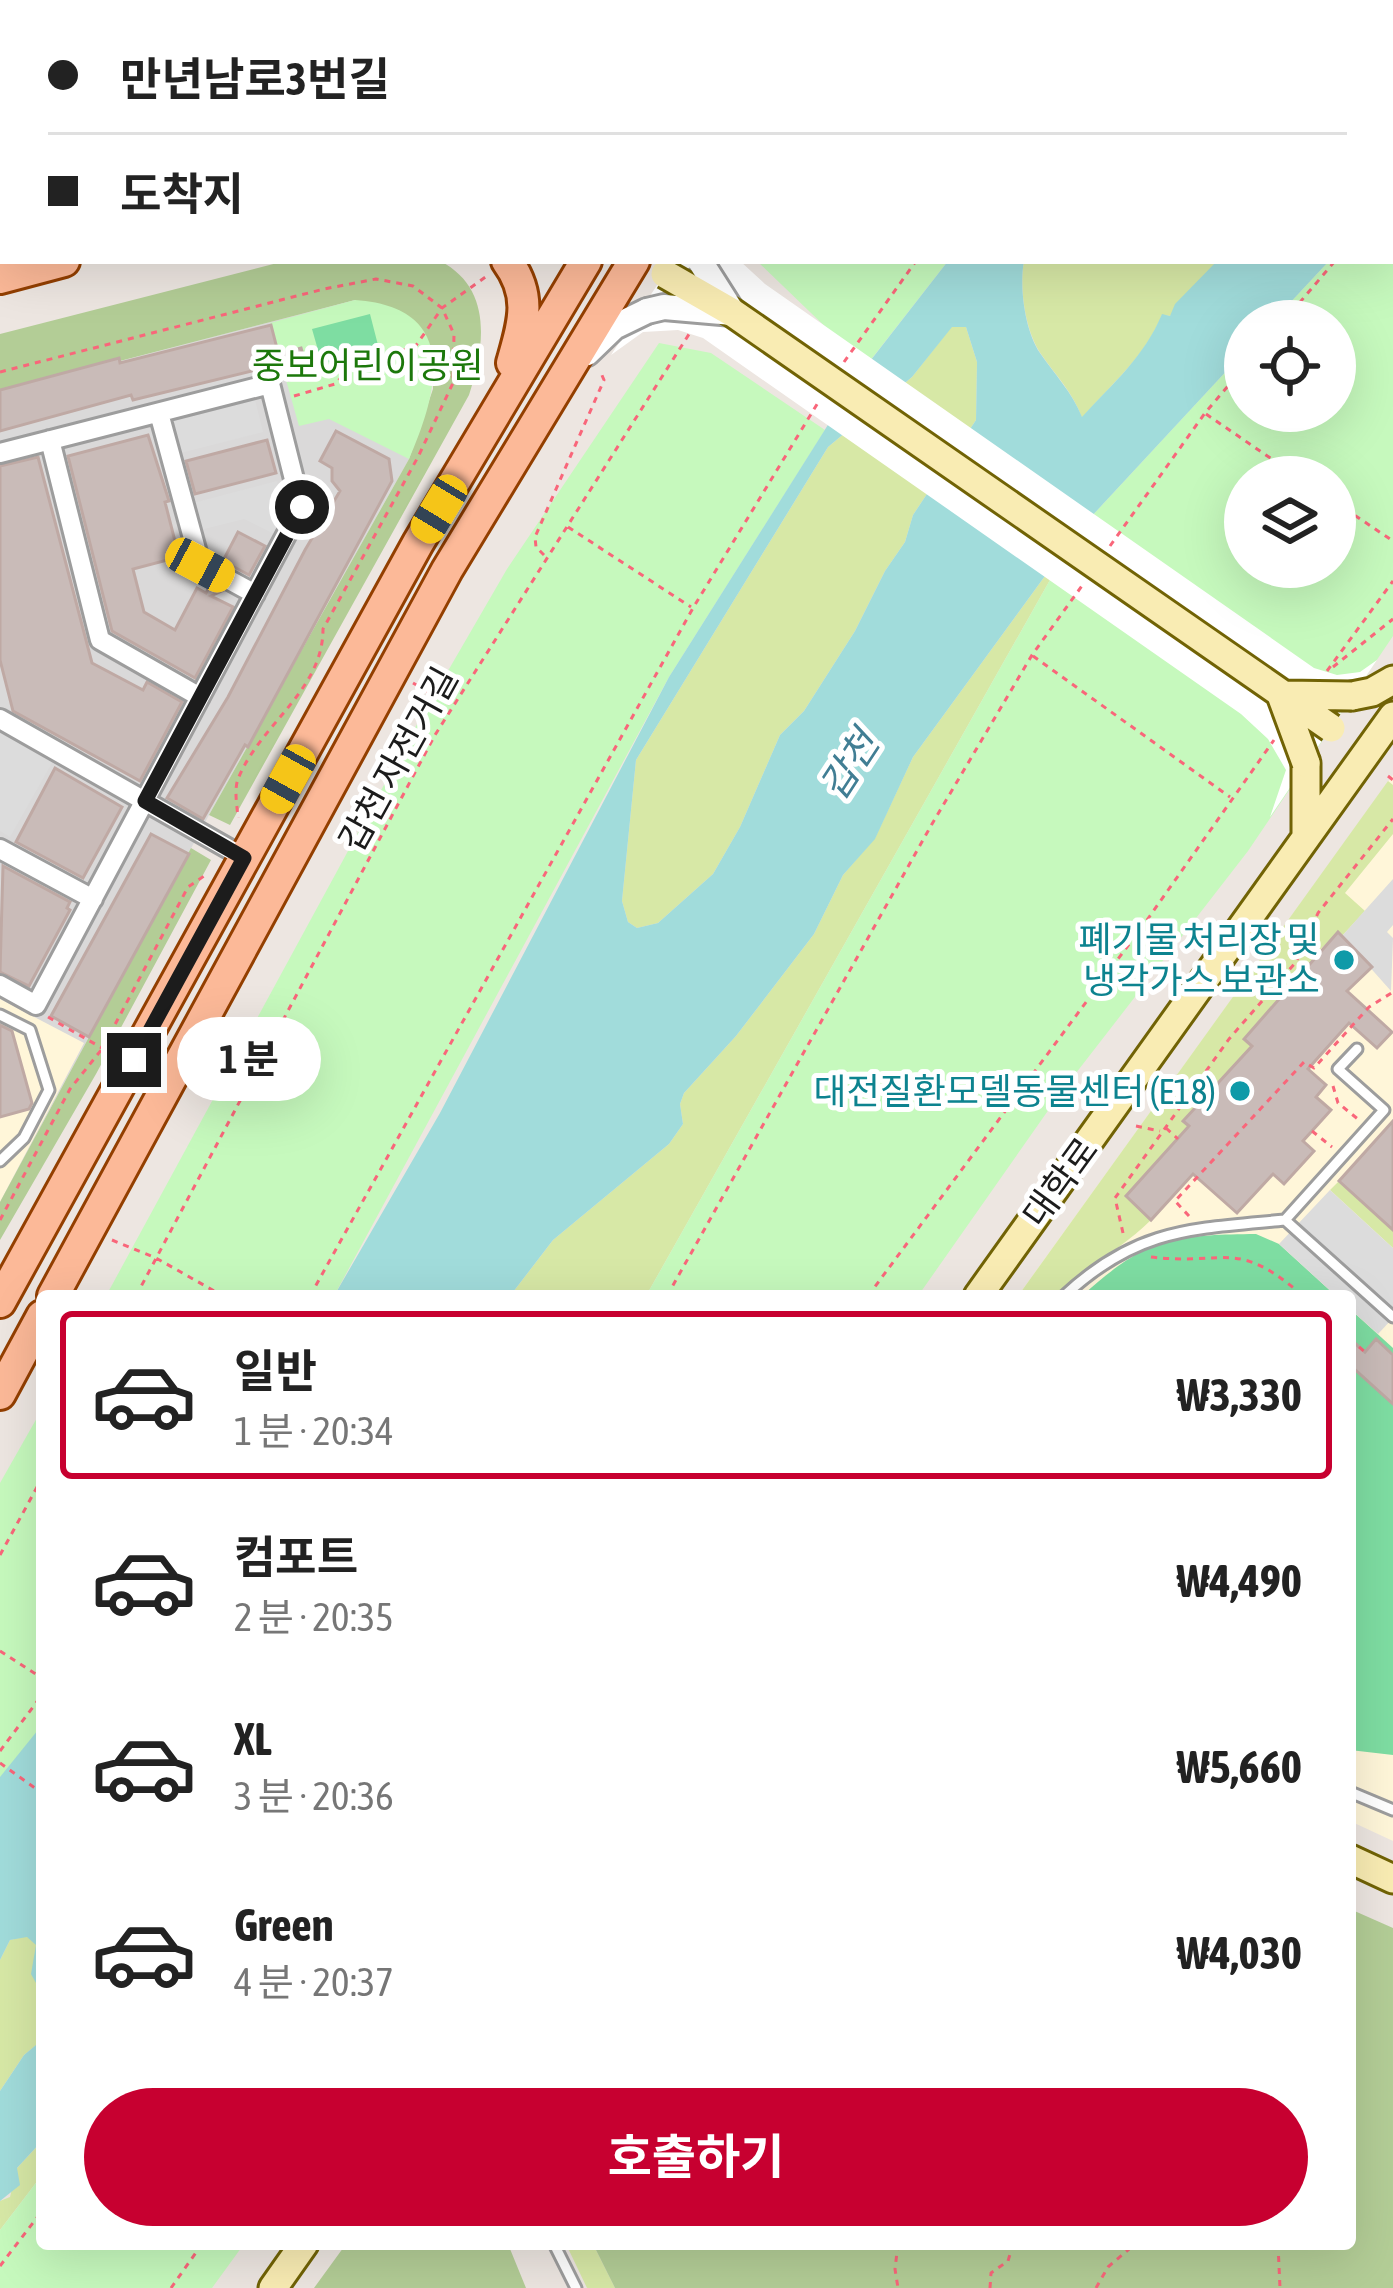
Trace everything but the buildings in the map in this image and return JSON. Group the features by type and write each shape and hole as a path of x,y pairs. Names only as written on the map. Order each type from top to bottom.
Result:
{"main road":[{"path":"0,278 53,264"},
{"path":"0,1302 418,543 584,264"},
{"path":"56,1290 447,570 632,264"},
{"path":"654,267 733,314 1367,753"},
{"path":"497,268 524,292 526,314 500,406"},
{"path":"1281,695 1352,696 1393,680"},
{"path":"1281,695 1306,763 1306,838"},
{"name":"대학로","path":"982,1290 1393,716"},
{"path":"0,1394 36,1327"},
{"path":"1356,1862 1393,1880"},
{"path":"273,2288 300,2250"}],"street":[{"path":"702,264 733,314"},
{"path":"555,392 614,327 646,311 664,307 733,314"},
{"path":"0,453 270,384 302,507 36,1005 0,985"},
{"path":"158,412 200,565 255,594"},
{"path":"50,440 100,640 200,697"},
{"path":"0,716 244,858"},
{"path":"0,849 93,899"}],"lane":[{"path":"0,1015 30,1030 49,1090 24,1138 0,1161"},
{"path":"1070,1290 1088,1273 1137,1243 1189,1228 1285,1220 1384,1110 1338,1069 1357,1048"},
{"path":"1285,1220 1393,1317"},
{"path":"1356,1795 1393,1810"},
{"path":"557,2250 576,2288"}],"path":[{"path":"837,371 914,264"},
{"path":"1302,300 1332,264"},
{"path":"274,401 335,384 354,364 415,347 442,308 497,268"},
{"name":"갑천 자전거길","path":"139,1290 453,706 693,327"},
{"path":"546,556 536,547 535,536 604,380 598,370"},
{"path":"313,1290 692,608 826,389"},
{"path":"1098,562 1224,391"},
{"path":"1205,413 1267,456"},
{"path":"1356,516 1393,542"},
{"path":"566,525 692,608"},
{"path":"671,1290 932,824 1032,655 1085,580"},
{"path":"1393,581 1327,671 1393,619"},
{"path":"1032,655 1230,797"},
{"path":"407,680 453,706"},
{"path":"872,1290 1285,725"},
{"path":"1125,1240 1114,1198 1229,1039 1296,962 1318,913 1393,819"},
{"path":"0,1220 70,1089 102,1048 188,887 213,870"},
{"path":"1314,1069 1369,1007 1393,992"},
{"path":"36,1005 45,1016 115,1055"},
{"path":"1189,1228 1190,1211 1175,1201 1304,1061 1333,1086 1338,1102 1368,1128"},
{"path":"1291,1073 1300,1076"},
{"path":"1136,1126 1163,1129 1178,1139"},
{"path":"1312,1131 1342,1156"},
{"path":"111,1239 212,1290"},
{"path":"1148,1256 1244,1259 1263,1264 1296,1290"},
{"path":"1356,1344 1365,1352"},
{"path":"0,1555 36,1489"},
{"path":"0,1651 36,1674"},
{"path":"0,1750 36,1703"},
{"path":"0,1762 36,1788"},
{"path":"0,2266 36,2219"},
{"path":"171,2288 198,2250"},
{"path":"898,2250 898,2288"},
{"path":"990,2288 992,2273 1008,2261 1011,2250"},
{"path":"1096,2288 1108,2266 1128,2250"},
{"path":"1278,2250 1280,2288"}],"shaded area":[{"path":"355,300 424,423 409,459 0,1202 0,392"},
{"path":"255,400 263,432 181,453 172,421"},
{"path":"277,481 285,511 274,534 244,519 200,530 193,503"},
{"path":"0,732 53,761 10,837 0,831"},
{"path":"1393,775 1393,1841 1356,1824 1356,1290 1022,1290"},
{"path":"1393,879 1393,925 1387,932 1393,938 1391,991 1342,936"},
{"path":"0,999 84,1043 0,1202"},
{"path":"1330,1190 1393,1248 1393,1318 1378,1334 1356,1314 1356,1290 1329,1290 1279,1244"}],"green space":[{"path":"273,264 444,264 469,287 477,303 481,339 469,395 230,825 209,815 409,459 433,389 433,359 355,300 0,392 0,334"},
{"path":"760,264 946,264 866,366"},
{"path":"1024,264 1214,264 1170,316 1162,315 1137,357 1082,418 1031,333"},
{"path":"1326,264 1393,264 1393,636 1248,851 1059,1095 922,1290 649,1290 1077,532 1224,374 1224,432 1356,432 1356,300 1293,300"},
{"name":"중보어린이공원","path":"355,300 388,306 412,318 426,335 433,356 433,379 409,459 329,419 299,426 270,323"},
{"path":"370,314 379,349 322,364 312,329"},
{"path":"952,326 966,327 977,362 976,420 913,515 905,542 855,631 804,711 780,735 740,827 713,874 658,923 637,928 628,922 622,901 636,760 828,447 912,377"},
{"path":"659,343 711,353 825,430 669,677 337,1290 109,1290 416,726 507,569"},
{"path":"1077,532 649,1290 515,1290 553,1240 669,1144 683,1124 680,1104 684,1093 736,1036 814,934 843,875 875,838 913,757"},
{"path":"1388,781 1393,785 1393,834 1345,893 1365,911 1342,936 1338,933 1316,953 1315,961 1244,1038 1252,1046 1184,1120 1189,1126 1126,1195 1151,1220 1062,1290 1022,1290"},
{"path":"191,848 211,860 0,1240 0,1202"},
{"path":"1339,1181 1393,1230 1393,1248 1330,1190"},
{"path":"1256,1234 1279,1244 1329,1290 1089,1290 1143,1251 1202,1236"},
{"path":"1356,1314 1393,1348 1393,1755 1356,1751"},
{"path":"36,1420 36,1733 0,1778 0,1483"},
{"path":"1356,1912 1393,1928 1393,2288 615,2288 596,2250 1356,2250"},
{"path":"27,1936 36,1944 36,2047 24,2055 0,2091 0,1960 10,1940"},
{"path":"36,2147 36,2183 0,2230 0,2201 10,2197 17,2168"},
{"path":"36,2183 36,2250 240,2250 212,2288 0,2288 0,2230"},
{"path":"342,2250 510,2250 526,2288 314,2288"},
{"path":"569,2250 596,2250 615,2288 587,2288"}],"water":[{"name":"갑천","path":"946,264 1024,264 1023,296 1030,333 1082,417 1137,357 1162,314 1170,316 1175,304 1214,264 1326,264 1293,300 1224,300 1224,374 1077,532 913,757 875,839 843,875 814,934 736,1036 684,1093 680,1104 683,1124 669,1144 553,1240 515,1290 337,1290 440,1113 669,677 860,374","holes":["952,327 966,327 977,362 976,420 913,515 905,542 855,631 804,711 780,735 740,827 713,874 658,923 637,928 628,922 622,901 636,760 828,447 912,377"]},
{"path":"36,1732 36,1945 27,1937 10,1940 0,1960 0,1777"},
{"path":"36,1945 36,1983 31,1974"},
{"path":"36,2045 36,2147 17,2168 20,2185 0,2201 0,2091"}],"pier":[{"path":"671,264 743,264 765,284 1314,668 1337,675 1360,672 1377,660 1270,817 1286,770 1268,739 1241,714 703,338 678,330 643,332 611,355"}],"place":[{"name":"폐기물 처리장 및 냉각가스 보관소","path":"1344,960"},
{"name":"대전질환모델동물센터 (E18)","path":"1240,1091"}],"route":[{"path":"134,1060 244,858 145,801 302,507"}]}
